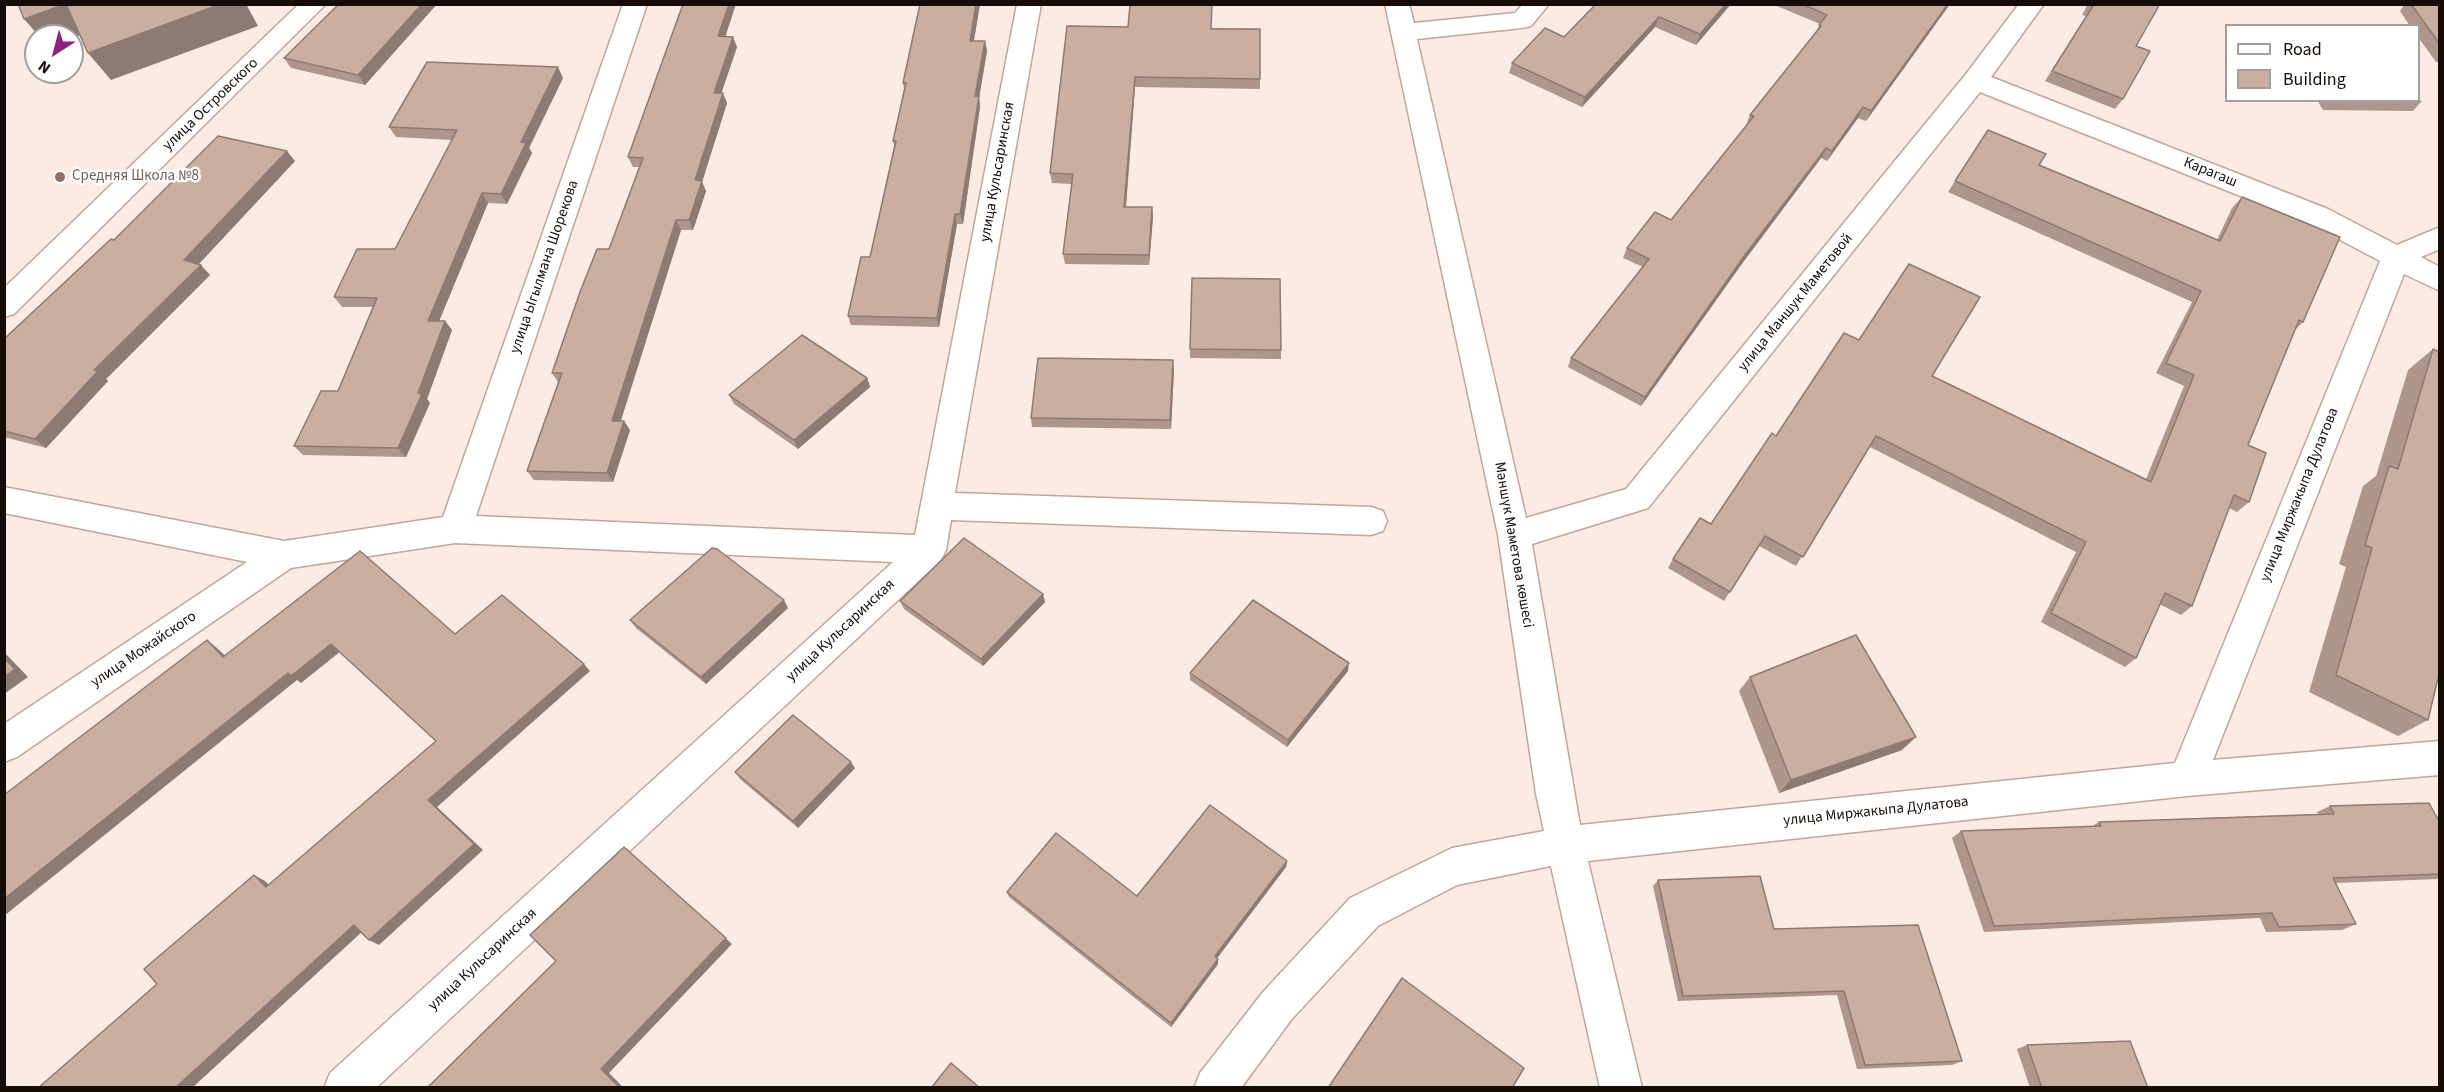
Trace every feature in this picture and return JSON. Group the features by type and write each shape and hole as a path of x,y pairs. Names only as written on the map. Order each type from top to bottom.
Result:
{"street":[{"name":"улица Островского","path":"4,306 314,4"},
{"name":"улица Ыгылмана Шорекова","path":"454,529 635,4"},
{"name":"улица Кульсаринская","path":"345,1088 928,550 1029,4"},
{"path":"1400,18 1522,20 1538,4"},
{"name":"улица Маншук Маметовой","path":"1514,535 1637,500 1975,80 2032,4"},
{"name":"Мәншүк Мәметова көшесі","path":"1400,18 1514,535 1564,845 1621,1088"},
{"name":"Карагаш","path":"1975,80 2318,216 2439,280"},
{"path":"2396,257 2439,237"},
{"name":"улица Миржакыпа Дулатова","path":"2187,779 2396,257"},
{"path":"4,500 284,555 454,529 928,550"},
{"path":"937,506 1371,521"},
{"name":"улица Можайского","path":"4,745 284,555"},
{"name":"улица Миржакыпа Дулатова","path":"1564,845 2187,779 2439,758"},
{"path":"1215,1088 1277,1006 1364,912 1452,867 1564,845"}],"building":[{"path":"18,4 66,4 24,19"},
{"path":"66,4 221,4 88,53 84,44 84,24 75,24"},
{"path":"339,4 422,4 358,75 284,58"},
{"path":"683,4 729,4 718,36 733,37 714,93 723,93 695,180 702,181 689,220 676,220 612,421 624,421 607,473 527,471 562,373 552,373 580,292 597,249 609,249 643,158 628,157"},
{"path":"920,4 976,4 970,41 985,41 975,96 979,96 960,214 955,214 937,318 848,316 861,257 870,257 896,141 893,141 906,83 903,83"},
{"path":"1130,4 1212,4 1211,29 1260,29 1260,79 1135,77 1124,207 1152,207 1149,255 1063,254 1073,174 1050,173 1067,26 1128,27"},
{"path":"1596,4 1726,4 1700,34 1659,17 1585,97 1512,63 1545,28 1564,37"},
{"path":"1802,4 1948,4 1871,111 1863,107 1832,151 1826,148 1745,255 1645,397 1571,358 1649,259 1627,248 1655,212 1671,220 1754,116 1750,115 1821,26 1819,25 1827,15"},
{"path":"2089,4 2160,4 2136,46 2150,51 2123,99 2052,71 2093,6"},
{"path":"2411,4 2439,4 2439,43"},
{"path":"427,62 558,67 521,142 526,143 501,194 482,193 428,321 445,321 418,393 422,394 398,448 294,446 321,391 338,391 377,298 334,297 357,249 395,249 457,130 389,127"},
{"path":"1988,130 2046,154 2039,165 2220,241 2242,197 2340,237 2303,322 2299,320 2248,445 2266,453 2249,502 2234,495 2192,606 2165,593 2136,658 2051,613 2086,542 1876,436 1803,557 1765,536 1730,592 1673,559 1700,518 1711,524 1772,433 1776,436 1844,333 1859,340 1909,264 1980,297 1932,376 2151,482 2194,375 2166,363 2201,291 1955,181"},
{"path":"218,136 287,151 184,260 201,265 94,370 98,371 35,439 4,431 4,339 111,239 114,240"},
{"path":"1192,278 1280,279 1281,350 1190,349"},
{"path":"802,335 867,378 794,440 729,395"},
{"path":"2433,349 2439,352 2439,674 2428,720 2336,675 2372,548 2365,545 2389,466 2398,469"},
{"path":"1038,358 1173,360 1170,420 1031,418"},
{"path":"964,538 1043,594 981,659 900,601"},
{"path":"712,548 717,549 784,600 701,677 630,620"},
{"path":"360,551 455,634 502,595 584,664 428,800 474,844 369,940 354,925 175,1088 38,1088 157,984 144,969 254,875 266,887 436,741 331,644 291,676 288,673 4,899 4,795 207,640 223,657"},
{"path":"1253,600 1349,663 1288,740 1190,673"},
{"path":"1856,635 1916,737 1791,780 1750,677"},
{"path":"4,658 15,669 4,677"},
{"path":"793,715 851,762 793,821 735,772"},
{"path":"2429,803 2439,821 2439,874 2333,878 2356,924 2279,927 2272,913 1994,926 1961,831 2101,826 2099,822 2334,814 2330,806"},
{"path":"1210,805 1287,861 1215,956 1218,959 1171,1023 1007,892 1056,833 1137,896"},
{"path":"624,847 726,938 601,1069 620,1088 427,1088 556,961 530,935"},
{"path":"1760,876 1774,929 1918,925 1962,1061 1865,1065 1844,991 1683,996 1658,880"},
{"path":"1402,978 1524,1068 1512,1088 1328,1088"},
{"path":"2130,1041 2148,1088 2042,1088 2027,1045"},
{"path":"951,1063 980,1088 931,1088"}],"place":[{"name":"Средняя Школа №8","path":"60,177"}]}
